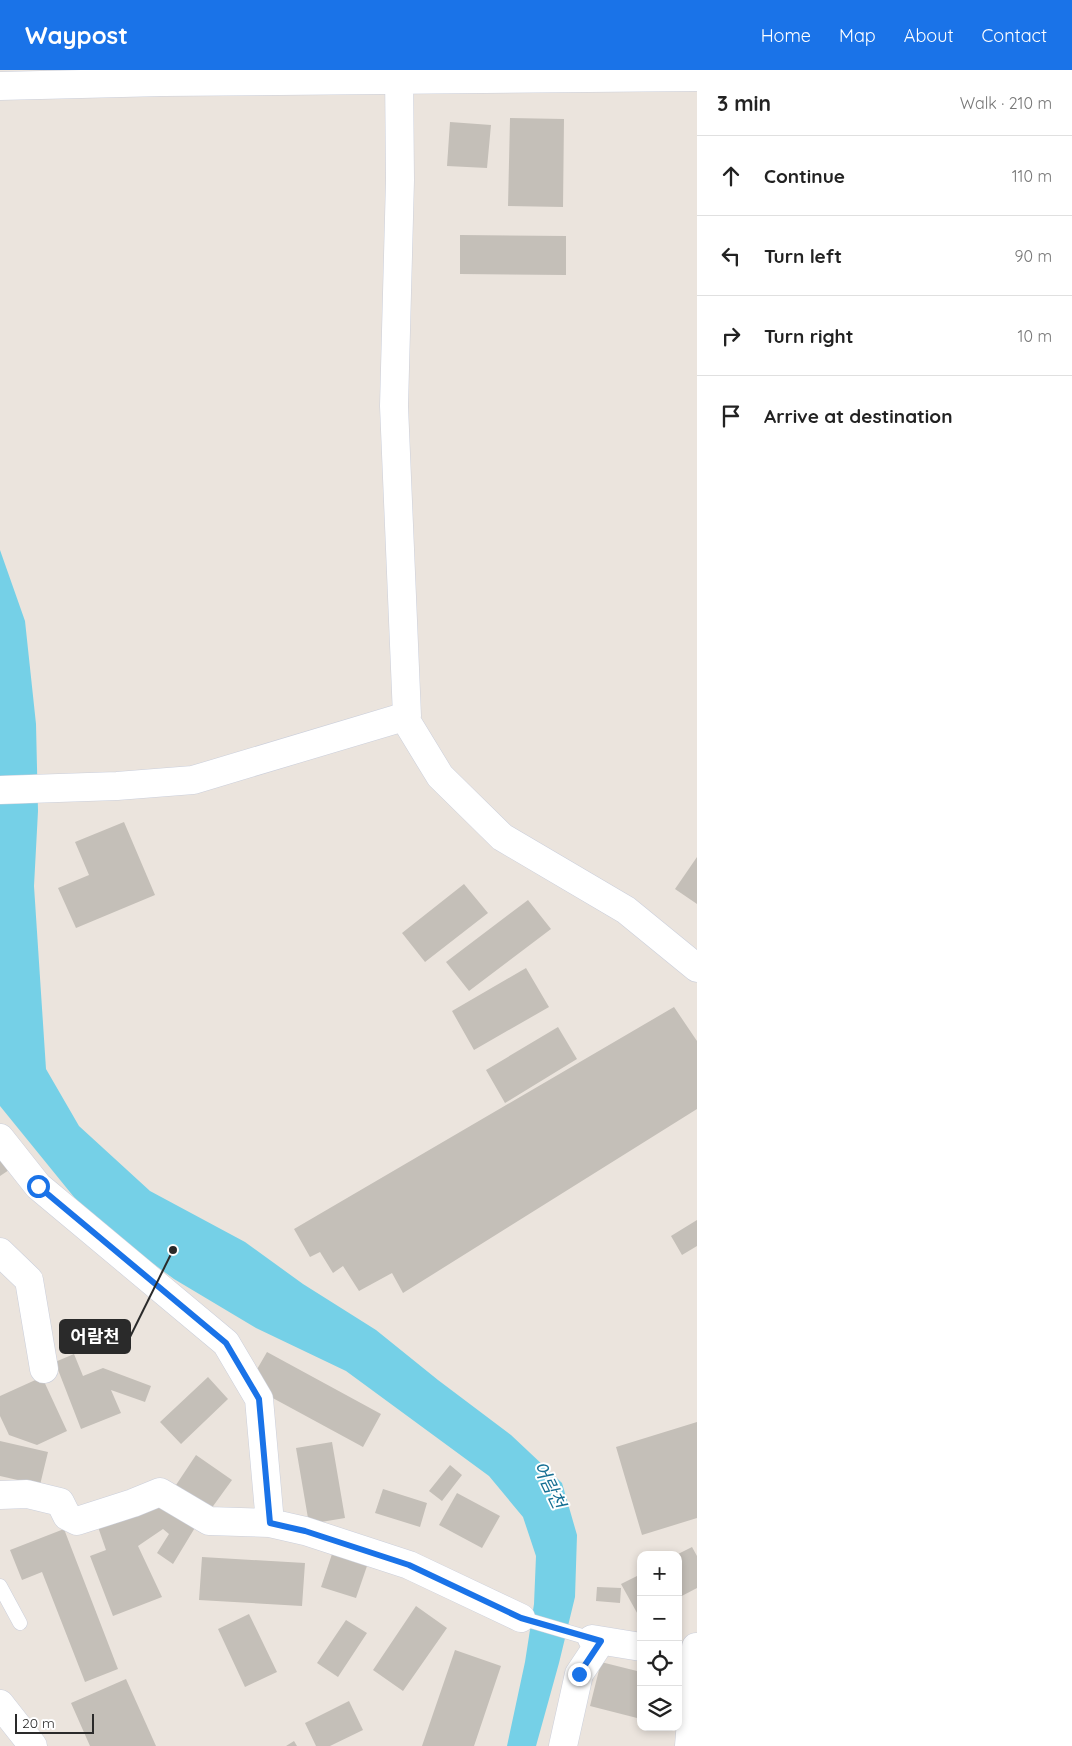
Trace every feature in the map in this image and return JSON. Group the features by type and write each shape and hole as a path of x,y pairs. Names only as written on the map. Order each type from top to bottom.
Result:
{"street":[{"path":"0,790 117,786 193,780 408,716 394,406 400,180 399,75"},
{"path":"0,86 399,75 697,77"},
{"path":"404,717 440,776 502,837 626,910 697,968"},
{"path":"0,1138 38,1186 226,1343 259,1399 270,1523"},
{"path":"0,1252 29,1280 44,1369"},
{"path":"0,1495 27,1494 60,1502 67,1516 77,1520 133,1503 160,1492 209,1521 270,1523 305,1531 409,1565 521,1618"},
{"path":"563,1746 579,1674 597,1640 637,1646"},
{"path":"689,1746 696,1674 690,1649"},
{"path":"0,1704 33,1746"}],"lane":[{"path":"0,1586 20,1623"},
{"path":"521,1618 597,1640"}],"water":[{"path":"0,550 25,621 36,724 38,811 34,886 46,1069 79,1126 150,1191 245,1242 303,1284 376,1330 511,1435 562,1483 577,1535 575,1597 536,1746 507,1746 525,1662 534,1604 536,1556 523,1517 489,1476 346,1371 256,1328 174,1279 91,1218 0,1106"}],"building":[{"path":"510,118 564,119 563,207 508,206"},
{"path":"450,122 491,125 487,168 447,166"},
{"path":"460,235 566,236 566,275 460,274"},
{"path":"124,822 155,895 76,928 58,888 89,875 75,842"},
{"path":"697,857 697,904 675,889"},
{"path":"464,884 488,913 425,962 402,933"},
{"path":"528,900 551,929 469,991 446,962"},
{"path":"526,968 549,1007 474,1050 452,1011"},
{"path":"674,1007 697,1041 697,1109 403,1293 392,1273 359,1291 343,1266 333,1273 320,1252 310,1257 294,1229"},
{"path":"558,1027 577,1059 505,1103 486,1070"},
{"path":"0,1158 9,1170 0,1176"},
{"path":"697,1220 697,1246 682,1255 671,1236"},
{"path":"267,1352 381,1414 363,1447 269,1396 256,1371"},
{"path":"74,1354 83,1376 103,1368 151,1386 145,1402 111,1390 121,1413 81,1429 55,1362"},
{"path":"42,1377 67,1431 37,1445 9,1435 0,1416 0,1396"},
{"path":"208,1377 228,1399 181,1444 160,1422"},
{"path":"697,1422 697,1518 642,1535 616,1447"},
{"path":"0,1441 48,1452 40,1485 0,1476"},
{"path":"332,1442 345,1518 309,1524 296,1448"},
{"path":"196,1455 232,1480 211,1509 176,1485"},
{"path":"450,1465 462,1475 442,1501 429,1491"},
{"path":"383,1489 427,1503 420,1527 375,1513"},
{"path":"457,1493 500,1516 482,1548 439,1525"},
{"path":"161,1503 196,1526 173,1564 157,1553 169,1534 163,1529 138,1546 162,1597 113,1616 90,1556 106,1550 98,1527"},
{"path":"64,1529 118,1669 85,1682 42,1572 22,1580 10,1550"},
{"path":"692,1547 697,1556 697,1588 682,1596 682,1552"},
{"path":"332,1554 367,1566 356,1598 321,1587"},
{"path":"202,1557 305,1563 302,1606 199,1600"},
{"path":"637,1576 637,1613 621,1584"},
{"path":"597,1587 621,1588 620,1603 596,1601"},
{"path":"416,1606 447,1628 403,1691 373,1670"},
{"path":"249,1614 277,1672 245,1687 218,1629"},
{"path":"346,1620 367,1633 338,1677 317,1663"},
{"path":"455,1650 501,1666 474,1746 422,1746"},
{"path":"601,1662 637,1671 637,1718 590,1706"},
{"path":"126,1679 156,1746 90,1746 71,1703"},
{"path":"349,1701 363,1730 330,1746 316,1746 305,1723"},
{"path":"294,1741 297,1746 286,1746"}],"place":[{"name":"어람천","path":"173,1250"}],"route":[{"path":"38,1186 226,1343 259,1399 270,1523 305,1531 409,1565 521,1618 601,1641 579,1674"}]}
